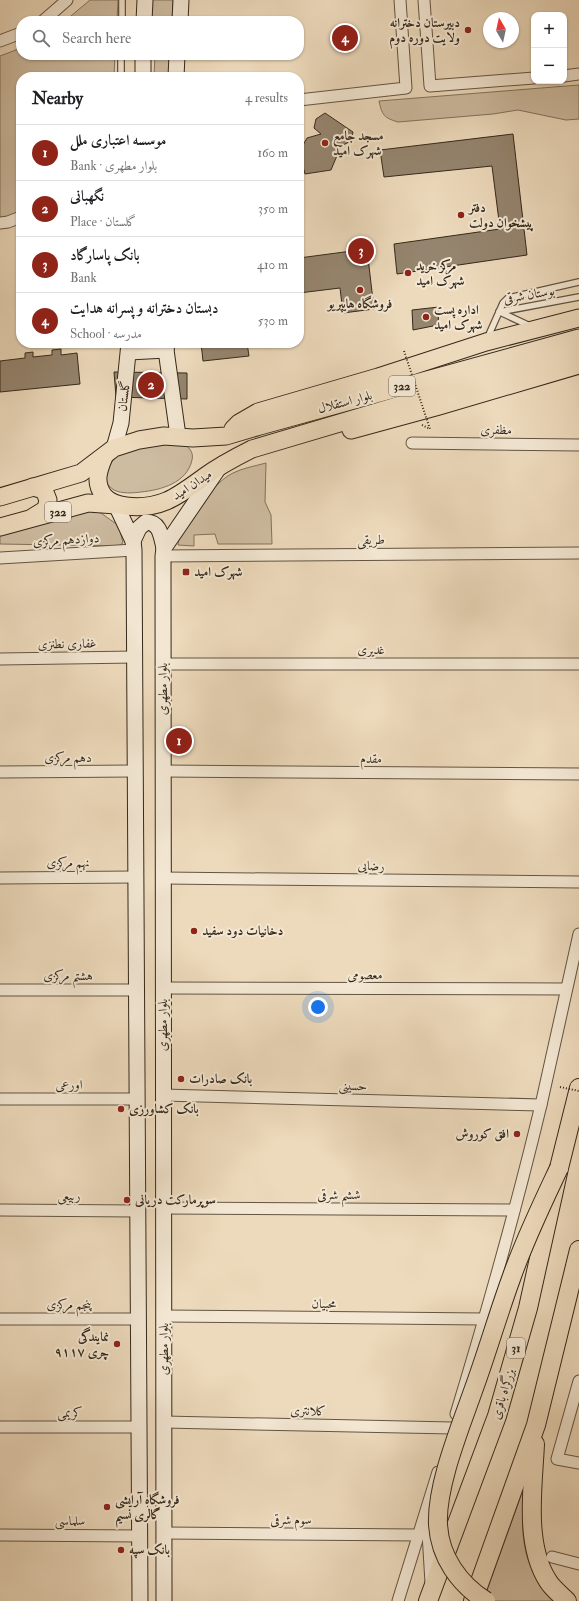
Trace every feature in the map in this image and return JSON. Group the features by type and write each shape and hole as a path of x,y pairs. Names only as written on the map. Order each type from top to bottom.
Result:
{"highway":[{"name":"بزرگراه باقری","path":"430,1596 497,1416 528,1308 559,1168 579,1088"},
{"path":"486,1601 467,1587 455,1573 447,1559 438,1525 439,1506 448,1467 512,1276 533,1223 559,1168"},
{"path":"473,1601 536,1425 579,1250"},
{"path":"536,1425 532,1521 536,1554 548,1582 567,1601"}],"main road":[{"path":"144,16 145,0"},
{"path":"180,16 181,0"},
{"path":"143,60 143,72"},
{"path":"176,72 177,60"},
{"path":"133,546 116,505 106,498 98,484 98,470 109,452 139,440 164,436 193,438 226,436 239,423 258,412 486,342 538,330 579,318"},
{"name":"بلوار استقلال","path":"226,436 579,338"},
{"name":"گلستان","path":"109,452 121,423 129,348"},
{"path":"166,348 178,436"},
{"name":"بلوار استقلال","path":"234,458 252,449 277,440 579,352"},
{"path":"234,458 258,455 439,406 579,365"},
{"name":"322","path":"0,497 81,473 109,452"},
{"name":"میدان امید","path":"116,505 145,506 172,499 187,491 234,458"},
{"path":"163,552 220,467"},
{"path":"29,519 46,509 48,500 44,490 33,487"},
{"name":"322","path":"0,527 88,504 116,505"},
{"name":"بلوار مطهری","path":"140,1601 136,771 133,546 139,528 146,522 152,522 158,526 163,552 164,1601"}],"street":[{"path":"49,16 67,0"},
{"path":"304,99 406,88 400,0"},
{"path":"424,0 430,86 531,78"},
{"path":"0,41 16,35"},
{"path":"567,76 579,74"},
{"path":"0,224 16,219"},
{"name":"مظفری","path":"412,443 579,445"},
{"name":"دوازدهم مرکزی","path":"0,558 133,546"},
{"name":"طریقی","path":"163,552 579,553"},
{"name":"غفاری نطنزی","path":"0,659 135,657"},
{"name":"غدیری","path":"163,664 579,664"},
{"name":"دهم مرکزی","path":"0,772 136,771"},
{"name":"مقدم","path":"163,771 579,774"},
{"name":"نهم مرکزی","path":"0,878 136,877"},
{"name":"رضایی","path":"163,878 579,882"},
{"path":"398,1601 452,1428 514,1210 541,1105 579,934"},
{"name":"معصومی","path":"163,988 566,989"},
{"name":"هشتم مرکزی","path":"0,990 137,990"},
{"name":"حسینی","path":"163,1094 541,1105"},
{"name":"اورعی","path":"0,1099 137,1099"},
{"name":"ششم شرقی","path":"164,1208 514,1210"},
{"name":"ربیعی","path":"0,1210 138,1210"},
{"name":"محبیان","path":"164,1316 484,1319"},
{"name":"پنجم مرکزی","path":"0,1319 138,1319"},
{"path":"579,1380 557,1459 579,1463"},
{"name":"کلانتری","path":"164,1422 452,1428"},
{"name":"کریمی","path":"0,1427 139,1427"},
{"path":"427,1505 430,1596"},
{"name":"سوم شرقی","path":"164,1534 419,1535"},
{"name":"سلماسی","path":"0,1535 140,1536"},
{"path":"552,1557 579,1564"}],"lane":[{"path":"122,0 122,16"},
{"path":"121,60 121,72"},
{"name":"بوستان شرقی","path":"499,312 503,303 512,296 579,282"},
{"name":"بوستان شرقی","path":"499,312 579,297"},
{"path":"486,342 499,312 538,330"}],"path":[{"path":"404,351 430,429"},
{"path":"560,1087 579,1091"}],"shaded area":[{"path":"90,0 118,0 117,16 71,16"},
{"path":"151,0 173,0 172,16 152,16"},
{"path":"16,50 16,60 115,60 114,72 16,72 16,214 0,218 0,56"},
{"path":"155,60 171,60 169,72 154,72"},
{"path":"579,85 579,119 566,120 518,110 493,114 398,122 384,115 379,101"},
{"path":"182,443 190,450 192,460 185,474 172,484 149,491 124,493 114,490 106,481 107,470 113,460 122,453 136,447"},
{"path":"266,463 265,502 271,515 272,544 218,544 215,534 194,535 194,546 178,545 179,537 203,502 225,478 245,468"},
{"path":"88,508 101,513 119,526 123,543 118,546 0,544 0,533"},
{"path":"527,1479 523,1506 523,1533 525,1546 533,1572 553,1601 483,1601"}],"building":[{"name":"مسجد جامع شهرک امید","path":"325,113 353,132 351,141 341,146 331,170 305,174 304,143 307,138 321,134 314,128 316,119"},
{"path":"513,134 527,255 397,274 394,244 500,229 492,166 384,177 380,150"},
{"path":"367,249 374,309 343,313 340,288 304,292 304,257"},
{"name":"اداره پست شهرک امید","path":"439,307 438,325 413,330 412,310"},
{"path":"202,348 248,348 249,356 203,361"},
{"path":"61,349 61,355 77,353 80,384 0,392 0,361 25,358 25,353 33,352 33,357 52,355 52,350"},
{"path":"114,372 187,373 187,399 116,397"}],"place":[{"name":"دبیرستان دخترانه ولایت دوره دوم","path":"468,30"},
{"name":"دبستان دخترانه و پسرانه هدایت","path":"345,38"},
{"name":"مسجد جامع شهرک امید","path":"325,143"},
{"name":"دفتر پیشخوان دولت","path":"461,215"},
{"name":"بانک پاسارگاد","path":"361,251"},
{"name":"مرکز خرید شهرک امید","path":"408,273"},
{"name":"فروشگاه هایپریو","path":"360,290"},
{"name":"اداره پست شهرک امید","path":"426,317"},
{"name":"نگهبانی","path":"151,385"},
{"name":"شهرک امید","path":"186,572"},
{"name":"موسسه اعتباری ملل","path":"179,741"},
{"name":"دخانیات دود سفید","path":"194,931"},
{"name":"بانک صادرات","path":"181,1079"},
{"name":"بانک کشاورزی","path":"121,1109"},
{"name":"افق کوروش","path":"517,1134"},
{"name":"سوپرمارکت دریانی","path":"127,1200"},
{"name":"نمایندگی ۹۱۱۷ چری","path":"117,1344"},
{"name":"فروشگاه آرایشی گالری نسیم","path":"107,1507"},
{"name":"بانک سپه","path":"121,1550"}]}
